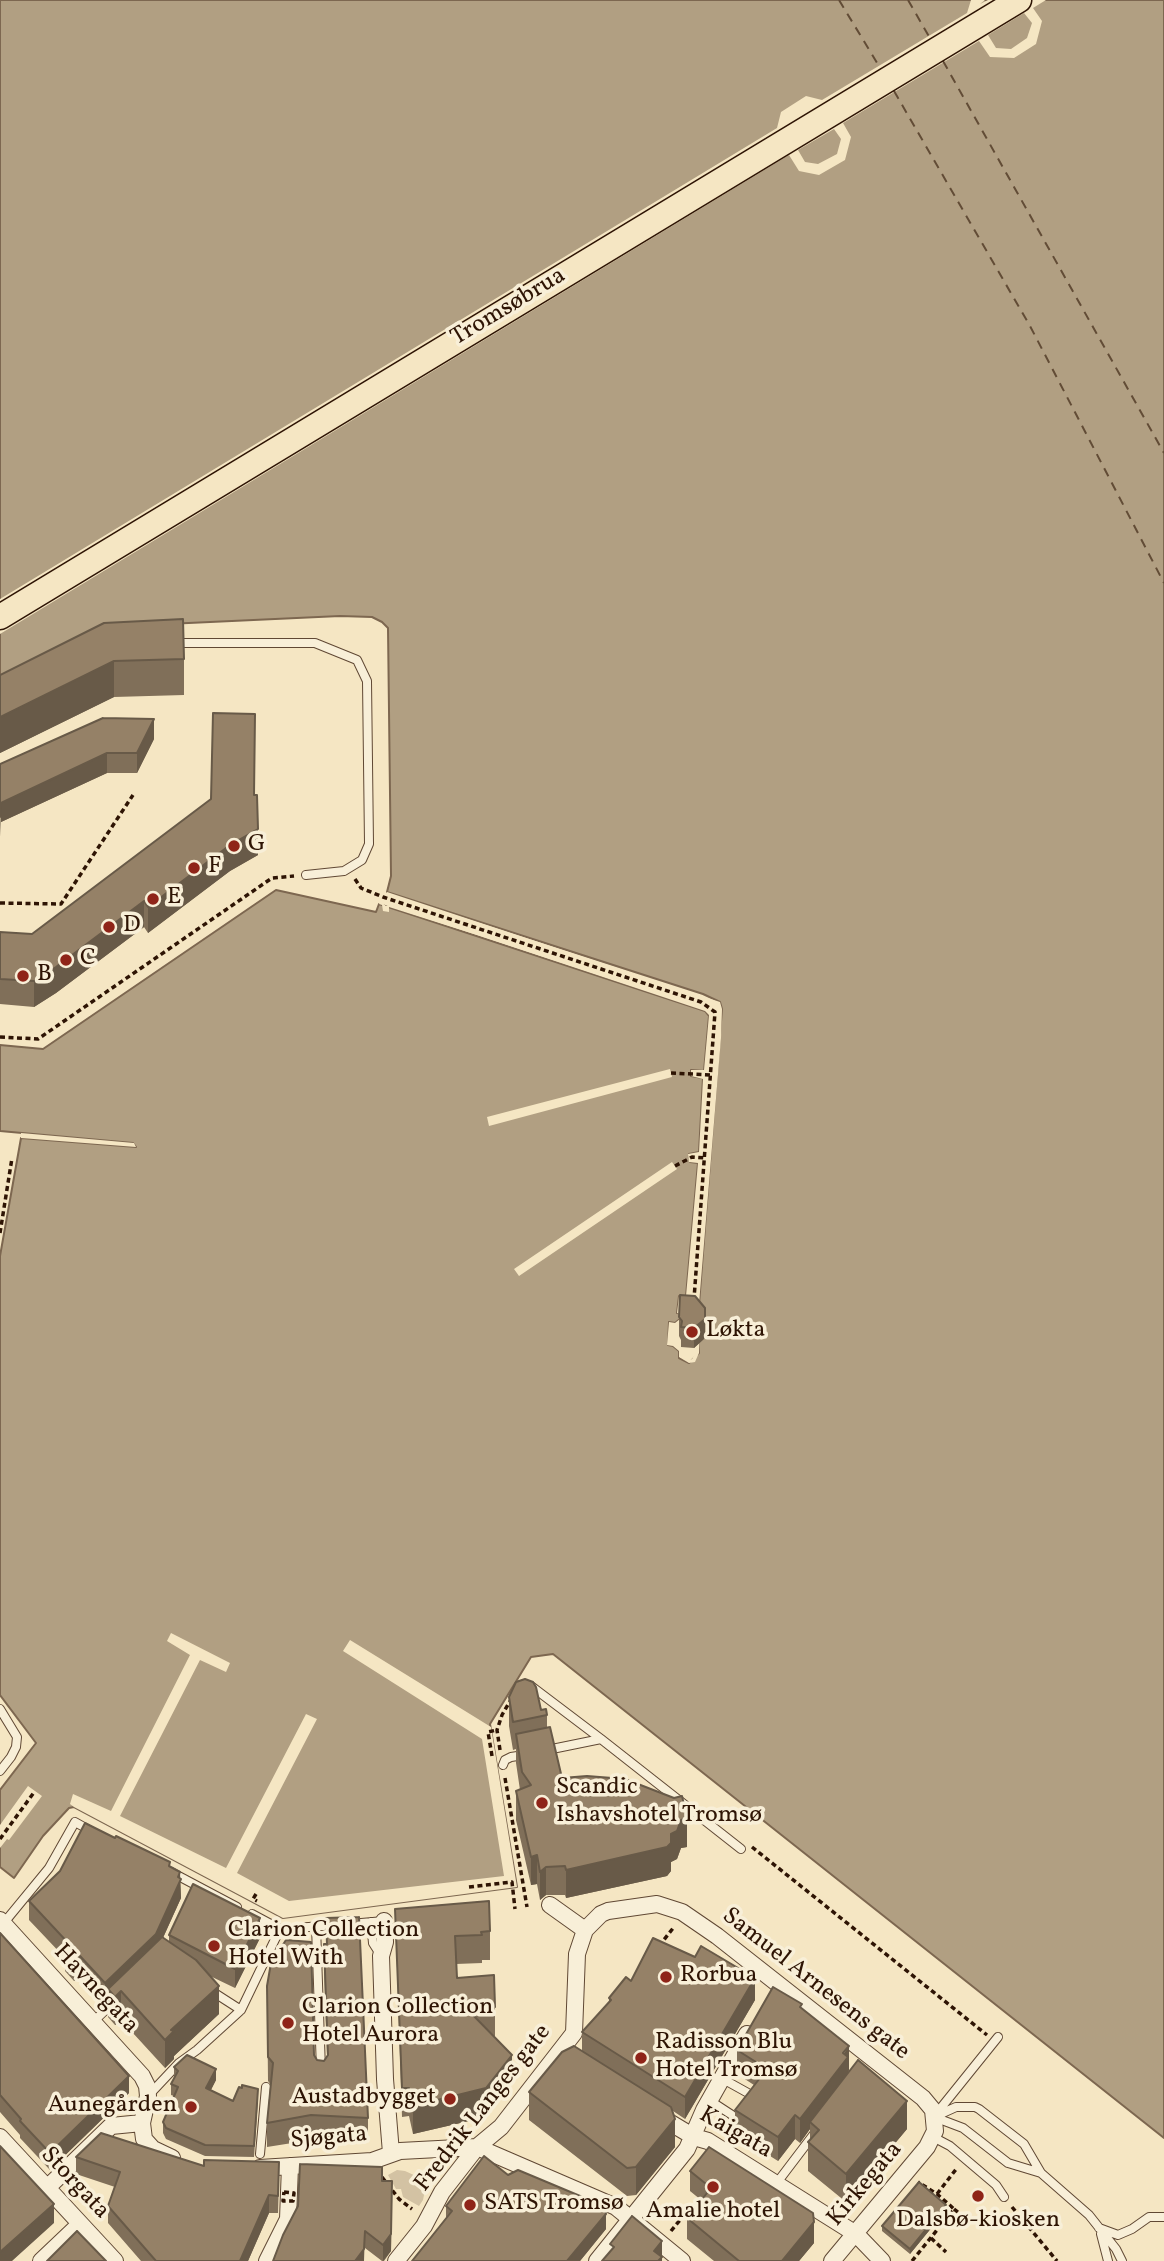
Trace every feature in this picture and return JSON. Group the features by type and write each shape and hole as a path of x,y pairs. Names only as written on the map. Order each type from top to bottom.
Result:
{"main road":[{"name":"Tromsøbrua","path":"0,617 1019,0"}],"street":[{"name":"Samuel Arnesens gate","path":"585,1930 601,1914 608,1911 657,1903 686,1914 923,2098 933,2110 934,2117"},
{"path":"545,1906 585,1930"},
{"name":"Havnegata","path":"1,1922 142,2076 148,2096"},
{"path":"378,1922 385,1942 381,1956 385,2079 391,2153"},
{"name":"Fredrik Langes gate","path":"396,2261 424,2226 442,2192 477,2147 501,2127 574,2033 576,1965 585,1930"},
{"path":"767,2000 776,1984"},
{"path":"597,2261 685,2152 709,2100 753,2023"},
{"path":"559,2053 576,2064"},
{"path":"148,2096 142,2123 144,2139 153,2149 191,2163"},
{"name":"Kaigata","path":"647,2108 694,2137 708,2141 856,2234 882,2261"},
{"path":"933,2137 934,2117"},
{"path":"47,2188 111,2126 142,2123"},
{"name":"Storgata","path":"0,2137 115,2261"},
{"name":"Kirkegata","path":"832,2261 922,2155 933,2137"},
{"name":"Sjøgata","path":"238,2167 372,2161 400,2151 477,2147 616,2207 682,2261"},
{"path":"267,2261 288,2219 290,2166"},
{"path":"41,2261 80,2224"}],"lane":[{"path":"157,643 315,643 357,660 367,681 369,844 362,860 344,871 306,875"},
{"path":"530,1686 741,1849"},
{"path":"0,1709 17,1737 16,1747 0,1771"},
{"path":"498,1765 511,1757 601,1739"},
{"path":"1,1922 49,1868 75,1822 96,1833"},
{"path":"158,1865 280,1929 378,1922"},
{"path":"189,1896 195,1884"},
{"path":"316,1926 321,2079"},
{"path":"148,2096 179,2063 241,2010 280,1929"},
{"path":"206,1988 241,2010"},
{"path":"93,2022 124,1992"},
{"path":"934,2117 996,2039"},
{"path":"721,2078 748,2093"},
{"path":"260,2154 266,2087"},
{"path":"709,2100 733,2115"},
{"name":"Samuel Arnesens gate","path":"934,2117 956,2107 979,2109 1024,2144 1041,2173 1074,2201 1099,2228 1122,2261"},
{"name":"Samuel Arnesens gate","path":"934,2117 963,2128 1008,2163 1041,2173"},
{"path":"776,2184 819,2127"},
{"path":"933,2137 950,2146 996,2185 1004,2197"},
{"path":"1099,2228 1118,2235 1149,2217 1164,2217"},
{"path":"1099,2228 1108,2261"}],"path":[{"path":"0,903 61,904 133,795"},
{"path":"348,869 361,888 383,897 709,1006 715,1013 693,1309"},
{"path":"0,1037 38,1039 272,878 306,875"},
{"path":"671,1073 711,1075"},
{"path":"674,1166 692,1157 705,1158"},
{"path":"0,1233 12,1158"},
{"path":"498,1765 497,1730 509,1703 524,1687 530,1686"},
{"path":"497,1730 488,1732 498,1765 527,1907"},
{"path":"0,1839 35,1791"},
{"path":"751,1846 996,2039"},
{"path":"469,1887 512,1882 515,1909"},
{"path":"659,1946 675,1926"},
{"path":"937,2194 958,2167"},
{"path":"382,2177 399,2199 412,2209"},
{"path":"918,2182 937,2194 972,2224"},
{"path":"1004,2197 1057,2261"},
{"path":"671,2231 694,2207 707,2206"},
{"path":"673,2207 684,2215"},
{"path":"912,2261 954,2209"},
{"path":"931,2238 946,2252"}],"shaded area":[{"path":"0,0 1164,0 1164,2138 553,1654 531,1657 490,1724 517,1887 283,1918 74,1807 69,1808 43,1836 14,1878 0,1867 0,1790 36,1743 0,1695 0,1256 21,1138 136,1147 133,1143 0,1131 0,1045 43,1049 276,890 376,912 379,904 705,1011 709,1016 704,1071 691,1070 691,1076 703,1078 699,1152 689,1154 690,1162 698,1163 686,1296 679,1296 677,1313 686,1314 675,1323 669,1322 668,1345 679,1351 679,1358 689,1363 699,1353 699,1304 722,1009 720,1002 703,994 387,892 391,876 388,628 372,617 167,624 0,684"},
{"path":"397,2170 416,2176 422,2182 425,2190 419,2206 403,2197 401,2189 396,2189 388,2175"}],"pier":[{"path":"971,0 985,0 980,4 988,0 1046,0 1033,8 1042,21 1036,44 1014,58 990,57 979,41 843,123 851,137 845,160 819,175 799,171 789,155 0,634 0,599 777,128 781,112 806,96 822,100 967,13","holes":["1024,13 1032,23 1027,38 1011,49 996,48 988,35","834,129 841,139 837,154 818,164 805,162 798,150"]},
{"path":"387,892 720,1002 721,1038 699,1304 699,1353 695,1362 689,1363 679,1357 679,1351 667,1345 669,1322 675,1323 685,1315 677,1313 679,1296 686,1296 698,1163 689,1162 688,1154 699,1152 703,1079 691,1076 691,1070 704,1070 709,1015 705,1011 477,935 389,907 389,912 383,911 382,905 379,904 380,901 386,906 390,904 478,932 706,1008 711,1014 707,1071 700,1074 707,1078 702,1153 692,1157 702,1163 688,1317 677,1326 672,1326 671,1342 676,1343 682,1350 682,1356 689,1360 696,1352 696,1304 718,1038 717,1004 385,895"},
{"path":"670,1069 672,1077 489,1126 487,1117"},
{"path":"21,1133 134,1143 136,1147 21,1138"},
{"path":"672,1162 677,1169 519,1276 514,1269"},
{"path":"171,1633 230,1663 226,1672 200,1660 120,1816 226,1868 306,1714 317,1719 237,1873 289,1901 504,1876 482,1739 343,1651 350,1640 491,1727 517,1887 283,1918 74,1807 70,1804 73,1794 111,1811 190,1655 167,1641"},
{"path":"28,1786 42,1796 0,1848 0,1825"}],"building":[{"path":"183,619 184,659 114,661 0,717 0,675 104,623"},
{"path":"213,713 255,714 254,795 257,795 258,829 230,845 148,907 144,901 34,981 0,979 0,932 32,934 211,799"},
{"path":"103,718 154,719 137,753 107,753 1,803 0,817 0,764"},
{"path":"680,1295 695,1296 705,1308 705,1319 694,1328 681,1327"},
{"path":"525,1679 533,1682 541,1710 546,1709 547,1715 513,1722 509,1697 516,1682"},
{"path":"550,1727 562,1778 587,1776 625,1779 674,1798 682,1796 687,1818 681,1820 677,1831 671,1834 671,1843 667,1847 566,1870 565,1866 546,1867 540,1872 537,1855 531,1857 516,1791 531,1785 522,1772 516,1734"},
{"path":"85,1823 170,1862 169,1866 180,1872 178,1877 181,1879 156,1934 105,1983 80,1956 74,1962 65,1952 71,1946 29,1901 60,1871"},
{"path":"193,1884 260,1918 235,1969 169,1935"},
{"path":"489,1901 490,1931 481,1932 482,1935 455,1936 457,1978 494,1975 495,2007 467,2009 512,2055 486,2088 413,2106 409,2088 402,2088 395,1909"},
{"path":"359,1917 368,2118 311,2115 267,2123 273,2063 268,2057 267,1986 271,1963 286,1940 311,1942 314,2055 317,2060 324,2061 328,2055 324,1944 327,1944 326,1918"},
{"path":"0,1933 129,2076 50,2153 0,2095"},
{"path":"162,1937 196,1960 219,1986 171,2030 174,2031 165,2040 121,1991 115,1997 108,1989"},
{"path":"653,1938 695,1957 701,1946 755,1978 685,2097 582,2032 611,2000 609,1998 626,1977 631,1981"},
{"path":"773,1987 802,2004 800,2007 849,2046 843,2053 848,2057 800,2119 795,2115 778,2137 735,2110 767,2069 737,2050"},
{"path":"574,2046 671,2107 675,2119 636,2167 627,2168 529,2092 562,2052"},
{"path":"187,2055 216,2069 206,2088 233,2101 242,2085 258,2089 254,2146 205,2145 166,2128 163,2122 178,2087 171,2084 178,2071 174,2067"},
{"path":"858,2060 907,2101 846,2174 808,2142 819,2130 810,2122"},
{"path":"101,2133 204,2166 204,2160 279,2162 278,2196 269,2195 240,2261 156,2261 108,2206 120,2172 76,2157"},
{"path":"0,2146 54,2204 0,2252"},
{"path":"709,2147 813,2213 814,2222 782,2261 739,2261 687,2218 711,2188 690,2171"},
{"path":"484,2156 508,2175 518,2170 604,2206 606,2214 567,2261 412,2261 452,2211 446,2206"},
{"path":"300,2164 382,2167 382,2181 392,2181 391,2234 383,2245 365,2231 364,2249 355,2261 273,2261 298,2206"},
{"path":"919,2182 946,2205 910,2249 882,2226"},
{"path":"632,2216 662,2241 654,2251 662,2257 658,2261 602,2261 614,2247 610,2244"},
{"path":"77,2231 106,2261 47,2261"}],"ferry route":[{"path":"839,0 882,71"},
{"path":"908,0 931,40"},
{"path":"943,61 1164,453"},
{"path":"894,91 1030,326 1164,583"}],"place":[{"name":"G","path":"234,846"},
{"name":"F","path":"194,868"},
{"name":"E","path":"153,899"},
{"name":"D","path":"109,927"},
{"name":"C","path":"66,960"},
{"name":"B","path":"23,976"},
{"name":"Løkta","path":"692,1332"},
{"name":"Scandic Ishavshotel Tromsø","path":"542,1803"},
{"name":"Clarion Collection Hotel With","path":"214,1946"},
{"name":"Rorbua","path":"666,1977"},
{"name":"Clarion Collection Hotel Aurora","path":"288,2023"},
{"name":"Radisson Blu Hotel Tromsø","path":"641,2058"},
{"name":"Austadbygget","path":"450,2099"},
{"name":"Aunegården","path":"191,2107"},
{"name":"Amalie hotel","path":"713,2187"},
{"name":"Dalsbø-kiosken","path":"978,2196"},
{"name":"SATS Tromsø","path":"470,2205"}]}
